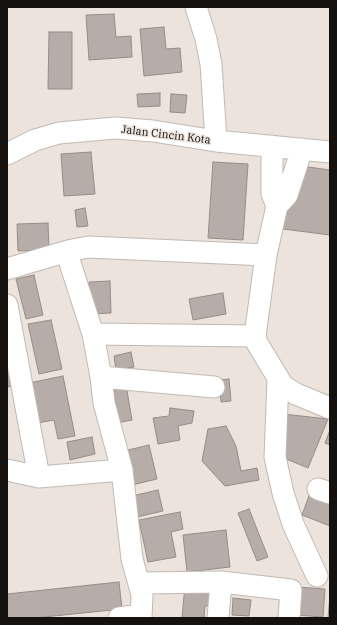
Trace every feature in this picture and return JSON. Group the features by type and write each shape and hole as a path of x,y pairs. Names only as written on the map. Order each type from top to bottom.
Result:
{"street":[{"path":"196,7 206,39 211,64 216,141"},
{"name":"Jalan Cincin Kota","path":"7,154 35,140 59,133 114,128 153,131 216,141 330,152"},
{"path":"272,146 272,194 277,206"},
{"path":"302,149 287,195 277,206 266,255 255,336 257,343 283,386 296,394 330,408"},
{"path":"7,269 68,251 88,247 266,255"},
{"path":"68,251 70,263 93,334 104,403 122,470 132,559 140,583 142,595 141,616 119,618"},
{"path":"7,305 38,477"},
{"path":"93,334 255,336"},
{"path":"101,377 214,387"},
{"path":"140,583 221,582 291,590 324,577 293,524 274,457 278,379"},
{"path":"7,470 38,477 122,470"},
{"path":"218,618 221,582"},
{"path":"289,618 291,590"}],"building":[{"path":"114,14 116,37 131,36 132,57 89,60 86,15"},
{"path":"164,27 166,49 180,48 182,72 144,76 140,29"},
{"path":"49,32 72,32 72,89 48,89"},
{"path":"160,93 160,106 138,107 137,94"},
{"path":"171,94 187,95 185,113 170,112"},
{"path":"91,152 95,194 64,196 61,154"},
{"path":"213,162 248,164 243,240 208,238"},
{"path":"301,166 330,170 330,235 275,228"},
{"path":"85,208 88,226 77,227 75,210"},
{"path":"48,223 49,250 18,251 17,224"},
{"path":"34,275 43,315 26,319 16,279"},
{"path":"110,281 111,313 90,314 89,282"},
{"path":"223,293 226,314 193,320 189,299"},
{"path":"51,320 62,369 39,374 28,324"},
{"path":"131,352 134,367 116,370 114,356"},
{"path":"14,370 16,385 7,387 7,371"},
{"path":"63,376 75,436 58,439 54,420 37,423 29,383"},
{"path":"229,379 231,401 221,402 219,380"},
{"path":"126,385 132,420 116,423 110,388"},
{"path":"170,408 194,411 192,423 178,426 180,440 158,444 153,418 169,416"},
{"path":"283,414 328,419 308,468 279,456"},
{"path":"226,426 236,446 241,471 257,468 259,480 225,486 202,461 208,429"},
{"path":"330,430 330,445 325,443"},
{"path":"92,437 95,454 70,460 67,442"},
{"path":"149,445 157,479 128,486 120,452"},
{"path":"158,490 163,511 137,517 132,496"},
{"path":"309,496 330,504 330,526 302,515"},
{"path":"249,509 268,557 257,561 238,513"},
{"path":"180,512 183,529 171,532 176,557 148,562 139,520"},
{"path":"226,530 230,567 187,572 183,535"},
{"path":"119,582 122,609 34,618 7,618 7,594"},
{"path":"185,585 204,586 204,593 214,594 213,606 205,606 204,618 182,618"},
{"path":"297,587 325,589 323,617 295,615"},
{"path":"330,595 330,618 328,618"},
{"path":"233,598 251,600 249,616 232,615"}]}
